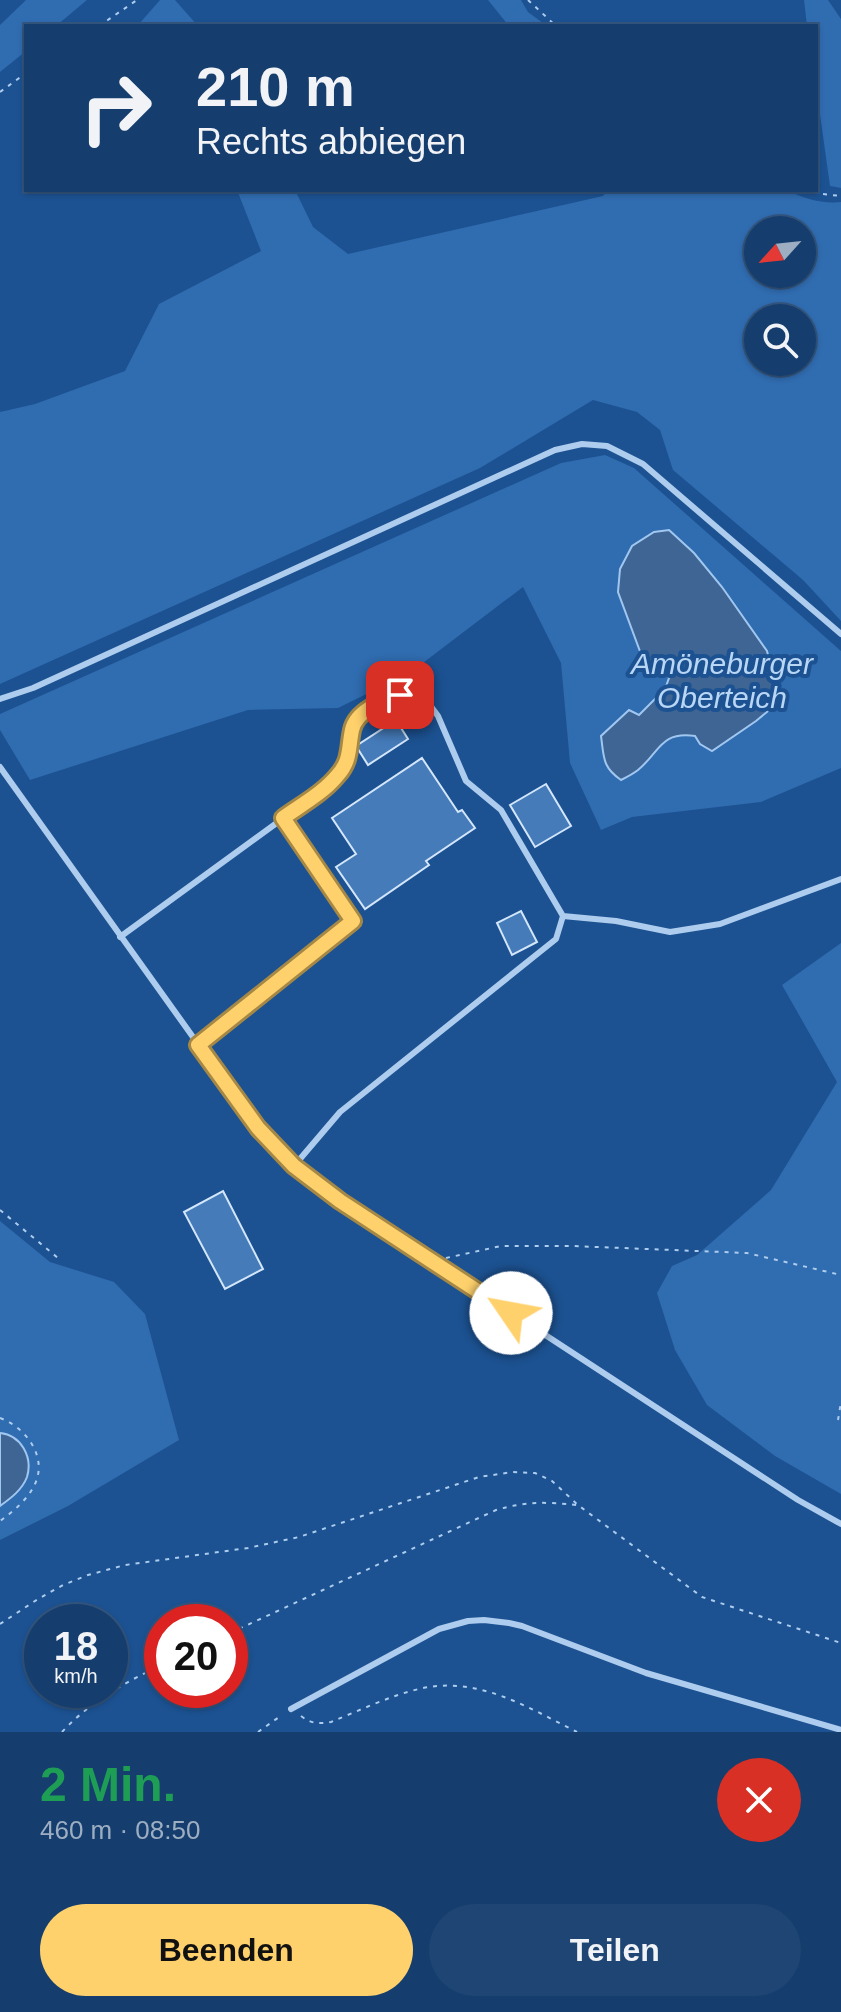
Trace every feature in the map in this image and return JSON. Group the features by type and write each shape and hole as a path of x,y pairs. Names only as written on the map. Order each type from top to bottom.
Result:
{"lane":[{"path":"0,699 33,688 555,450 582,444 607,446 643,464 841,634"},
{"path":"120,937 337,776 349,757 352,726 365,712 386,700 415,693 427,701 438,716 466,781 501,810 563,916 556,939 340,1112 294,1166"},
{"path":"0,767 258,1128 294,1166 340,1201 432,1262 798,1500 841,1524"},
{"path":"198,1045 353,921 283,818"},
{"path":"563,916 616,921 670,932 720,924 841,879"},
{"path":"291,1709 439,1629 484,1620 522,1626 646,1673 841,1730"}],"path":[{"path":"102,24 137,0"},
{"path":"528,0 554,24"},
{"path":"0,92 24,74"},
{"path":"818,192 841,196"},
{"path":"0,1210 58,1258"},
{"path":"432,1262 501,1246 572,1246 747,1253 841,1275"},
{"path":"838,1420 841,1402"},
{"path":"0,1418 13,1423 27,1436 36,1453 38,1472 30,1492 0,1521"},
{"path":"0,1624 63,1585 88,1575 125,1565 248,1548 299,1537 479,1477 513,1472 535,1473 552,1481 578,1505 702,1597 841,1643"},
{"path":"248,1625 496,1510 519,1503 578,1505"},
{"path":"62,1732 80,1713 103,1696 144,1674"},
{"path":"258,1732 291,1709 306,1720 321,1724 417,1689 460,1685 501,1695 577,1732"}],"shaded area":[{"path":"26,0 87,0 58,24 24,24 24,53 0,72 0,25"},
{"path":"160,0 175,0 196,24 139,24"},
{"path":"488,0 521,0 528,12 544,24 507,24"},
{"path":"804,0 828,0 841,19 841,188 830,186 818,100 818,24 807,24"},
{"path":"238,192 296,192 313,227 348,254 603,196 606,192 792,192 813,200 841,202 841,621 803,580 673,470 660,430 637,412 593,400 480,468 0,684 0,412 35,404 125,371 159,304 261,251"},
{"path":"605,455 634,468 841,651 841,768 761,802 632,817 601,830 570,763 561,663 523,587 411,672 338,708 248,710 30,780 0,730 0,714 561,463","holes":["694,553 767,651 773,707 724,743 678,734 659,746 638,770 620,720 629,711 639,715 665,689 669,678 656,658 644,661"]},
{"path":"841,943 841,1494 775,1456 707,1405 675,1350 657,1293 672,1266 697,1255 771,1190 837,1082 782,985"},
{"path":"0,1221 50,1262 114,1282 145,1314 179,1440 68,1506 0,1540"}],"water":[{"name":"Amöneburger Oberteich","path":"669,530 694,553 722,587 767,651 776,688 773,707 712,751 700,744 695,736 683,735 667,740 638,770 621,780 607,766 601,736 629,710 639,715 665,689 669,678 657,658 644,662 618,592 620,569 632,546 654,532"},
{"path":"0,1433 14,1438 24,1448 28,1469 22,1486 0,1506"}],"building":[{"path":"396,720 408,739 368,765 356,746"},
{"path":"422,758 458,812 462,810 475,828 426,861 429,865 365,909 336,867 356,854 332,818"},
{"path":"546,784 571,826 535,847 510,805"},
{"path":"521,911 537,942 512,955 497,923"},
{"path":"223,1191 263,1269 225,1289 184,1212"}],"route":[{"path":"400,695 365,712 352,726 349,757 337,776 283,818 353,921 198,1045 258,1128 294,1166 340,1201 511,1313"}]}
